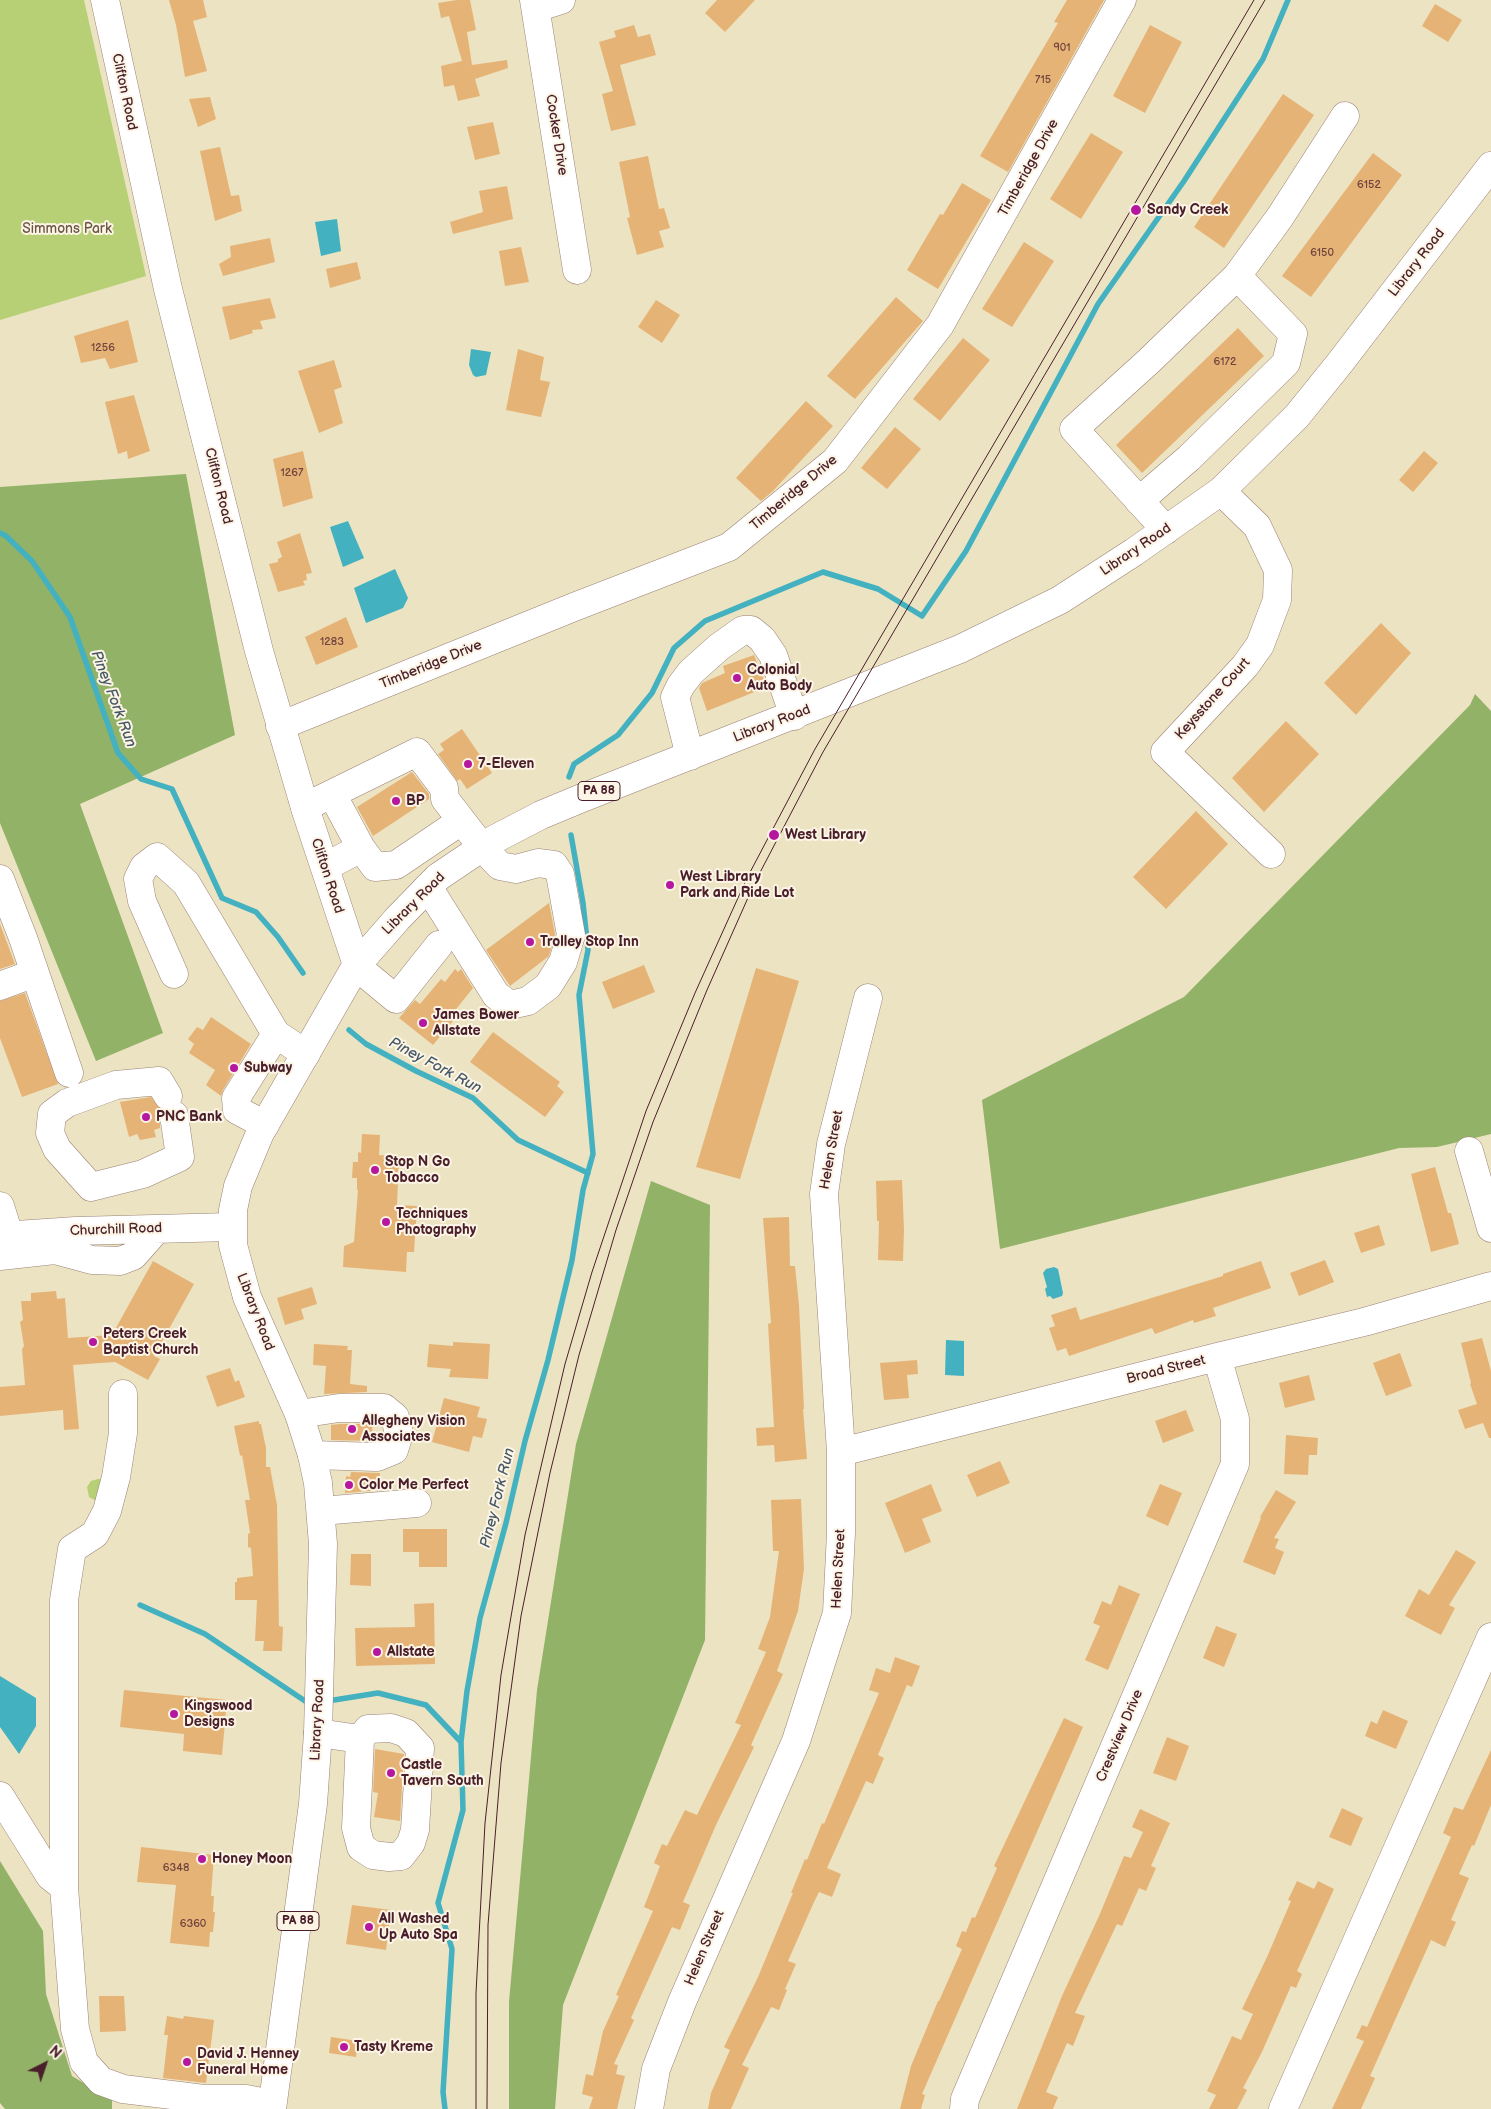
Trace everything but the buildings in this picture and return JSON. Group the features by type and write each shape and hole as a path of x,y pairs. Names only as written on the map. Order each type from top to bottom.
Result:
{"street":[{"name":"Clifton Road","path":"105,0 168,290 259,651 305,807 357,966"},
{"name":"Timberidge Drive","path":"280,726 574,607 729,547 835,461 940,325 1122,0"},
{"name":"Cocker Drive","path":"544,3 577,270"},
{"path":"1166,530 1074,429 1149,361 1237,276 1280,217 1345,116"},
{"name":"Library Road","path":"272,2106 313,1804 318,1733 323,1601 321,1511 312,1455 299,1414 247,1297 238,1266 232,1227 234,1200 238,1186 265,1125 357,966 438,877 482,847 541,816 960,649 1060,600 1166,530 1221,491 1297,416 1340,364 1491,166"},
{"path":"1140,501 1189,458 1286,362 1293,334 1237,276"},
{"name":"Keysstone Court","path":"1221,491 1257,526 1278,570 1277,600 1260,645 1245,666 1165,752 1271,854"},
{"path":"690,756 675,697 691,672 719,647 743,630 751,630 762,639 773,655 794,716"},
{"path":"305,807 418,752 444,788 445,799 482,847 500,866 516,869 538,863 554,865 560,874 571,935 563,962 548,986 528,1001 510,1005 496,995 423,892 396,866"},
{"path":"332,794 361,848 376,868 396,866 462,820"},
{"path":"325,868 361,848"},
{"path":"174,974 142,901 138,879 144,868 157,857 186,883 276,1034 306,1054"},
{"path":"0,879 69,1073"},
{"path":"357,966 396,999 439,945"},
{"path":"0,986 35,973"},
{"name":"Helen Street","path":"649,2109 656,2069 678,2010 796,1741 837,1613 841,1533 841,1452 824,1194 830,1144 868,998"},
{"path":"265,1125 237,1110 236,1098 276,1034"},
{"path":"159,1081 171,1106 180,1157 144,1174 91,1187 57,1149 50,1133 52,1114 67,1103 116,1085 159,1081"},
{"path":"1469,1151 1491,1228"},
{"path":"76,1231 91,1187"},
{"path":"0,1206 3,1242 55,1250 92,1260 120,1261 127,1259 138,1252 157,1229"},
{"name":"Churchill Road","path":"3,1242 76,1231 232,1227"},
{"name":"Broad Street","path":"841,1452 1216,1357 1364,1322 1491,1286"},
{"name":"Crestview Drive","path":"964,2109 965,2099 1236,1464 1235,1419 1216,1357"},
{"path":"123,1394 123,1433 119,1461 107,1511 95,1534 72,1549 64,1600 64,1887 75,2029 84,2062 101,2081 122,2089 204,2099 246,2100 272,2106"},
{"path":"299,1414 339,1408 384,1408 395,1417 399,1434 394,1450 377,1457 312,1455"},
{"path":"321,1511 417,1503"},
{"path":"1283,2109 1491,1637"},
{"path":"318,1733 360,1739"},
{"path":"0,1796 50,1876 64,1887"}],"green space":[{"name":"Simmons Park","path":"0,0 84,0 146,276 0,320"},
{"path":"186,474 235,735 80,804 163,1033 96,1061 0,823 0,487"},
{"path":"1475,694 1491,711 1491,1134 1437,1147 1399,1148 1000,1249 982,1100 1184,997 1470,705"},
{"path":"651,1181 710,1205 705,1640 563,2005 555,2109 509,2109 509,2002 537,1690 576,1444"},
{"path":"102,1479 96,1501 89,1497 87,1487 91,1481"},
{"path":"0,1861 43,1931 46,1994 72,2076 112,2100 112,2109 5,2109 0,2103"}],"water":[{"path":"337,219 341,251 321,256 315,222"},
{"path":"471,349 491,352 486,375 476,377 473,375 469,365"},
{"path":"348,521 364,558 343,567 330,527"},
{"path":"395,569 408,598 403,608 366,623 354,588"},
{"path":"1054,1267 1058,1269 1063,1293 1062,1296 1053,1299 1050,1296 1047,1297 1045,1289 1047,1287 1043,1273 1046,1269"},
{"path":"946,1340 964,1341 964,1376 945,1375"},
{"path":"0,1676 36,1698 36,1726 19,1754 0,1727"}],"waterway":[{"path":"569,777 574,764 618,735 652,693 674,648 705,621 823,572 878,589 922,616 966,551 1098,304 1184,181 1263,59 1288,0"},
{"name":"Piney Fork Run","path":"0,533 6,536 32,561 70,617 118,753 141,779 172,789 222,898 256,912 278,937 303,973"},
{"name":"Piney Fork Run","path":"445,2109 443,2092 452,1949 438,1903 463,1810 461,1742 467,1691 480,1618 506,1523 525,1441 548,1360 572,1260 583,1190 593,1154 579,995 588,950 583,903 571,835"},
{"name":"Piney Fork Run","path":"349,1030 366,1044 416,1071 473,1098 518,1140 588,1173"},
{"path":"140,1605 205,1634 305,1701"},
{"path":"334,1700 378,1693 426,1705 461,1742"}],"tram line":[{"path":"476,2109 476,1993 485,1823 501,1675 525,1535 565,1364 592,1272 646,1111 695,993 747,878 815,749 1254,0"},
{"path":"487,2109 488,1925 501,1763 521,1616 550,1473 579,1355 616,1230 653,1122 707,990 755,882 823,752 1265,0"}],"place":[{"name":"Sandy Creek","path":"1136,210"},
{"name":"Colonial Auto Body","path":"737,678"},
{"name":"7-Eleven","path":"468,764"},
{"name":"BP","path":"396,801"},
{"name":"West Library","path":"774,835"},
{"name":"West Library Park and Ride Lot","path":"670,885"},
{"name":"Trolley Stop Inn","path":"530,942"},
{"name":"James Bower Allstate","path":"423,1023"},
{"name":"Subway","path":"234,1068"},
{"name":"PNC Bank","path":"146,1117"},
{"name":"Stop N Go Tobacco","path":"375,1170"},
{"name":"Techniques Photography","path":"386,1222"},
{"name":"Peters Creek Baptist Church","path":"93,1342"},
{"name":"Allegheny Vision Associates","path":"352,1429"},
{"name":"Color Me Perfect","path":"349,1485"},
{"name":"Allstate","path":"377,1652"},
{"name":"Kingswood Designs","path":"174,1714"},
{"name":"Castle Tavern South","path":"391,1773"},
{"name":"Honey Moon","path":"202,1859"},
{"name":"All Washed Up Auto Spa","path":"369,1927"},
{"name":"Tasty Kreme","path":"344,2047"},
{"name":"David J. Henney Funeral Home","path":"187,2062"}]}
